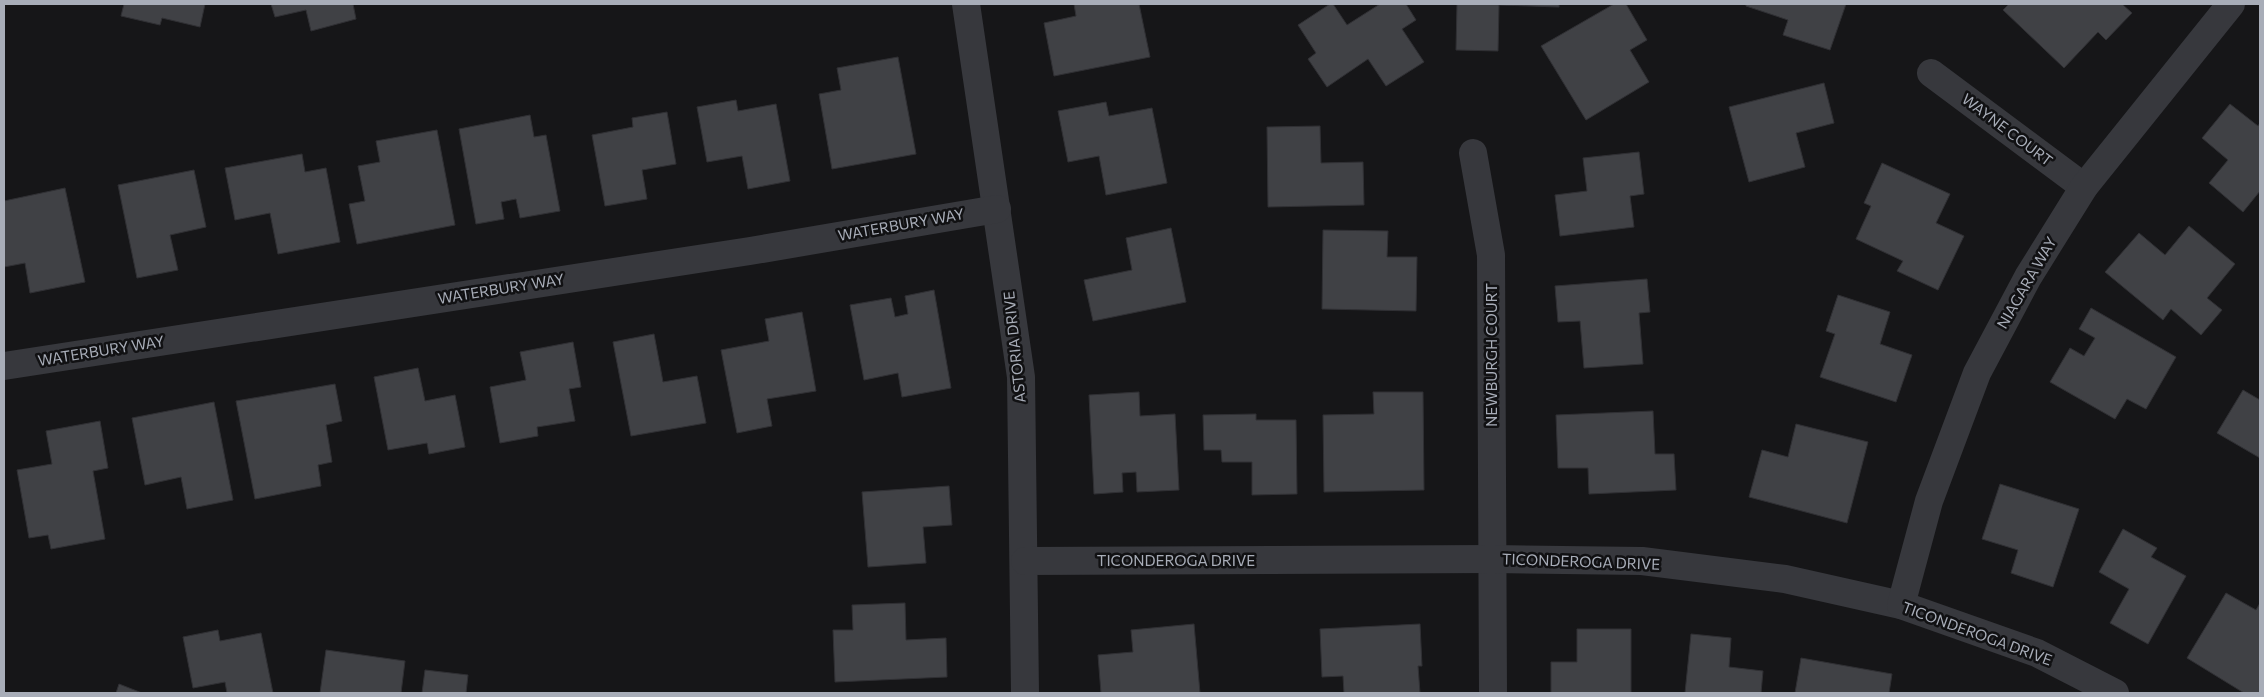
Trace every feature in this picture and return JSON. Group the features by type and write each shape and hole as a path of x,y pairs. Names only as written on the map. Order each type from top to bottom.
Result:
{"street":[{"name":"ASTORIA DRIVE","path":"966,4 1021,377 1025,562 1025,693"},
{"name":"NIAGARA WAY","path":"1901,605 1929,501 1977,373 2028,276 2084,187 2231,4"},
{"name":"WAYNE COURT","path":"1931,73 2084,187"},
{"name":"NEWBURGH COURT","path":"1473,153 1491,255 1493,693"},
{"name":"WATERBURY WAY","path":"4,366 750,251 997,209"},
{"name":"TICONDEROGA DRIVE","path":"1025,562 1493,559 1642,561 1785,579 1901,605 2037,653 2115,693"}],"building":[{"path":"124,4 205,4 200,27 162,18 160,25 121,16"},
{"path":"271,4 353,4 356,19 311,31 306,10 275,17"},
{"path":"1074,4 1139,4 1150,57 1054,76 1044,23 1076,16"},
{"path":"1330,4 1333,4 1347,25 1380,4 1406,4 1416,20 1402,29 1424,62 1386,86 1368,59 1327,87 1308,59 1316,53 1298,25"},
{"path":"1457,4 1559,4 1559,7 1499,5 1498,51 1456,50"},
{"path":"1614,4 1626,4 1647,40 1630,50 1649,82 1586,120 1541,46"},
{"path":"1746,4 1846,4 1830,50 1783,35 1788,20 1746,6"},
{"path":"2009,4 2122,4 2132,13 2106,40 2098,32 2064,68 2003,10"},
{"path":"898,57 916,154 832,169 819,94 841,90 837,68"},
{"path":"1824,83 1834,123 1796,133 1805,167 1749,182 1729,107"},
{"path":"736,100 738,111 776,104 790,181 748,189 742,156 707,162 697,107"},
{"path":"1106,102 1109,116 1152,108 1167,183 1106,195 1099,156 1068,162 1058,111"},
{"path":"2230,104 2258,126 2260,123 2260,191 2243,212 2209,183 2228,160 2202,138"},
{"path":"667,112 676,164 642,170 647,199 605,206 592,135 633,127 632,118"},
{"path":"530,115 534,137 546,135 560,211 520,218 516,199 501,202 504,219 476,224 459,129"},
{"path":"1320,126 1321,163 1363,162 1364,205 1268,207 1267,127"},
{"path":"437,130 455,225 357,244 349,204 365,201 358,166 380,162 376,141"},
{"path":"1639,152 1644,194 1630,196 1634,227 1560,236 1555,195 1587,191 1583,158"},
{"path":"302,154 305,172 326,168 340,242 278,254 270,213 235,220 225,168"},
{"path":"1882,163 1950,194 1936,223 1964,236 1938,290 1897,271 1903,261 1856,239 1871,206 1864,203"},
{"path":"194,170 206,227 170,235 178,270 137,278 118,185"},
{"path":"65,188 85,282 30,293 25,263 4,267 4,201"},
{"path":"2189,226 2235,264 2207,298 2222,310 2201,335 2171,309 2163,320 2105,272 2139,233 2165,255"},
{"path":"1171,228 1186,302 1093,321 1084,280 1132,270 1126,238"},
{"path":"1323,230 1388,231 1387,257 1417,257 1416,311 1322,309"},
{"path":"1647,279 1650,312 1639,313 1643,364 1584,368 1580,321 1558,322 1555,286"},
{"path":"934,290 951,388 902,397 898,373 864,380 850,305 891,298 895,317 908,314 905,296"},
{"path":"1838,295 1890,312 1880,344 1912,355 1896,402 1820,377 1835,334 1826,331"},
{"path":"2091,308 2176,357 2146,409 2127,399 2115,419 2050,382 2070,348 2084,356 2095,338 2079,329"},
{"path":"802,312 816,391 767,399 772,426 737,433 721,350 769,341 765,319"},
{"path":"654,334 663,382 697,376 706,423 631,436 613,342"},
{"path":"573,342 581,387 569,389 575,421 537,427 538,436 500,443 490,387 526,380 520,352"},
{"path":"418,368 425,401 455,395 465,447 429,454 427,443 388,450 374,377"},
{"path":"335,384 342,421 326,425 332,462 318,465 321,486 255,499 236,401"},
{"path":"2243,390 2260,400 2260,458 2217,433"},
{"path":"1139,392 1140,416 1175,414 1179,490 1137,492 1136,472 1122,473 1123,492 1094,494 1089,395"},
{"path":"1373,392 1423,392 1424,490 1324,492 1323,415 1374,414"},
{"path":"214,402 233,500 187,509 181,477 145,485 132,418"},
{"path":"1653,411 1655,454 1674,454 1676,490 1589,494 1588,468 1558,468 1556,415"},
{"path":"1256,414 1256,420 1296,420 1297,494 1252,495 1252,462 1222,462 1221,450 1204,450 1203,415"},
{"path":"100,421 108,468 93,471 105,539 51,549 48,535 29,538 17,470 52,464 46,431"},
{"path":"1796,424 1868,442 1847,523 1749,497 1762,450 1788,457"},
{"path":"2000,484 2079,509 2053,587 2011,573 2018,550 1982,539"},
{"path":"949,486 952,525 923,527 926,563 868,567 862,492"},
{"path":"2123,529 2157,548 2151,557 2186,576 2148,644 2110,623 2129,589 2099,572"},
{"path":"2226,593 2256,610 2260,603 2260,693 2244,693 2187,658"},
{"path":"905,603 906,640 946,638 947,677 835,682 833,630 853,630 852,605"},
{"path":"1194,624 1200,693 1101,693 1098,655 1133,652 1131,630"},
{"path":"1420,624 1422,666 1418,666 1420,693 1344,693 1343,676 1322,677 1320,629"},
{"path":"1577,629 1631,629 1631,693 1551,693 1551,662 1577,662"},
{"path":"218,630 220,641 261,633 273,693 227,693 225,682 193,688 183,637"},
{"path":"1691,634 1731,638 1729,667 1763,671 1761,693 1685,693"},
{"path":"326,650 405,661 401,693 320,693"},
{"path":"1801,658 1892,674 1889,693 1795,693"},
{"path":"425,670 468,675 466,693 422,693"},
{"path":"119,684 142,693 116,693"}]}
